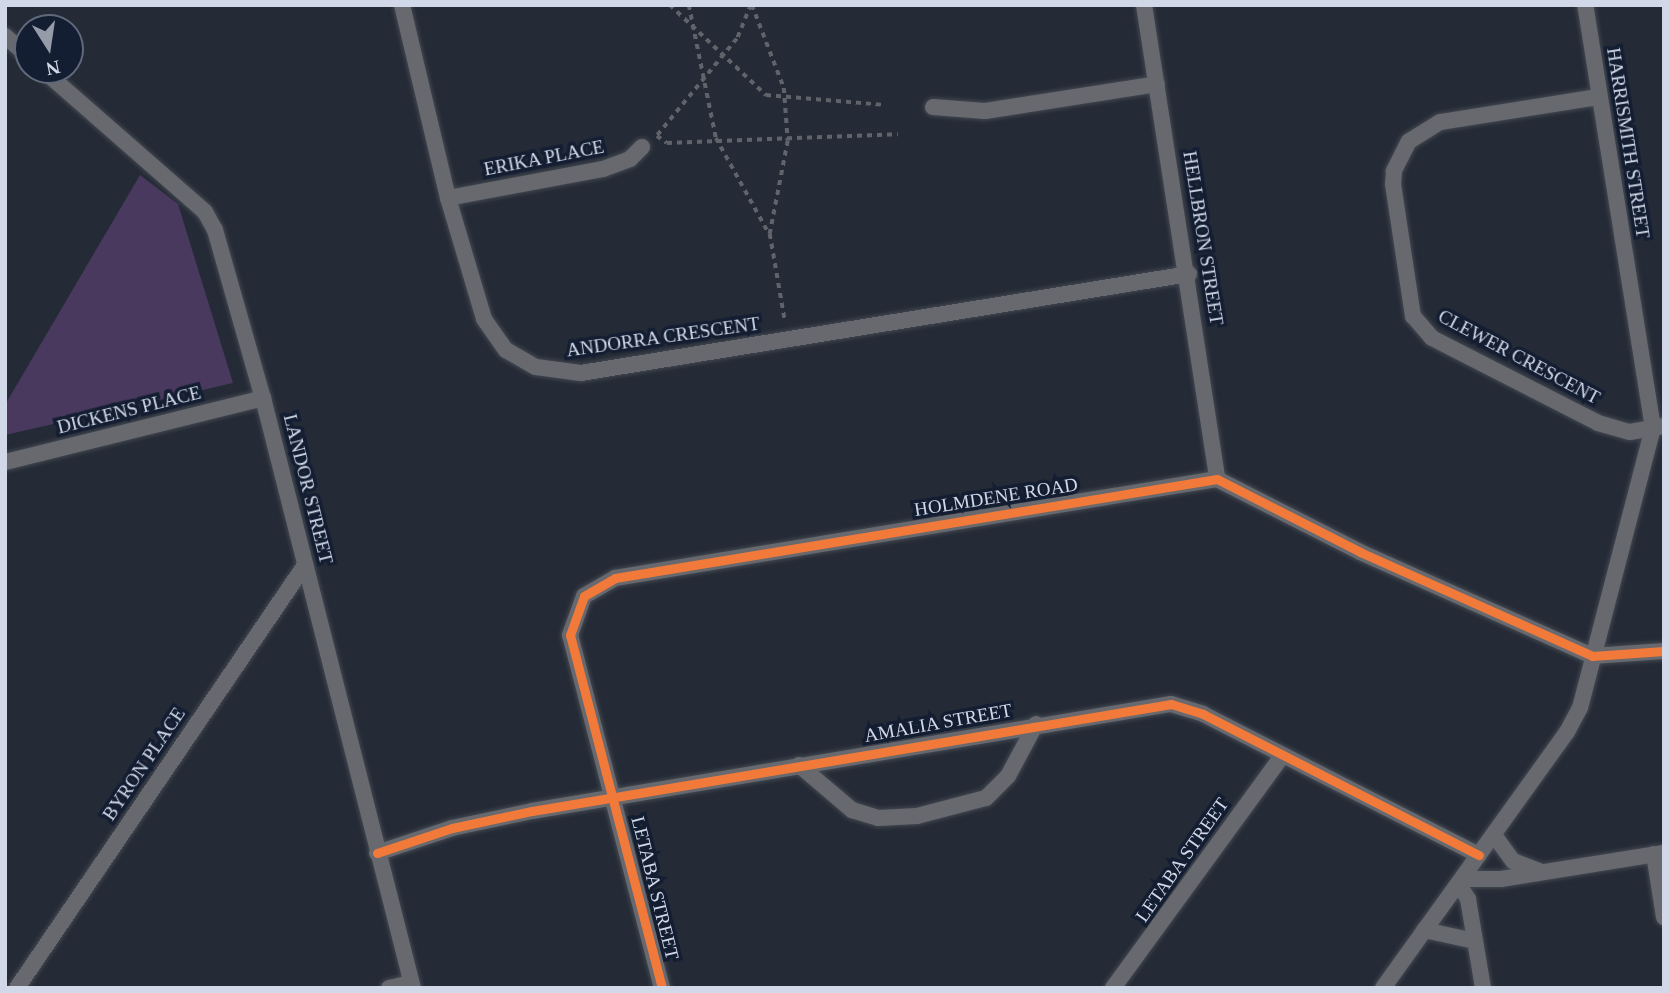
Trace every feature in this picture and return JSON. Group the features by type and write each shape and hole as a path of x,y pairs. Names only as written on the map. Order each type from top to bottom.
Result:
{"street":[{"name":"ANDORRA CRESCENT","path":"402,5 448,198 484,319 494,335 526,362 564,374 1189,274"},
{"name":"HELLBRON STREET","path":"1143,5 1189,274 1217,479"},
{"name":"HARRISMITH STREET","path":"1383,988 1567,732 1583,697 1592,656 1658,427 1598,97 1584,5"},
{"name":"LANDOR STREET","path":"59,84 209,217 263,398 412,986"},
{"path":"933,107 985,111 1157,84"},
{"name":"CLEWER CRESCENT","path":"1598,97 1440,122 1409,141 1394,171 1393,184 1413,316 1432,338 1598,423 1630,432 1658,427"},
{"name":"ERIKA PLACE","path":"448,198 603,169 630,159 642,148"},
{"name":"DICKENS PLACE","path":"5,462 263,398"},
{"path":"1217,479 1360,552 1592,656 1664,651"},
{"name":"HOLMDENE ROAD","path":"613,797 570,635 578,604 601,583 624,576 1217,479"},
{"name":"BYRON PLACE","path":"17,988 305,565"},
{"name":"AMALIA STREET","path":"377,853 452,828 613,797 1037,724 1178,704 1479,855"},
{"name":"AMALIA STREET","path":"799,765 852,810 878,818 917,816 986,798 1008,776 1037,724"},
{"name":"LETABA STREET","path":"1114,988 1283,755"},
{"name":"LETABA STREET","path":"613,797 662,988"},
{"path":"1494,835 1513,861 1544,872"},
{"path":"1483,988 1468,899 1461,882 1659,854 1664,917"},
{"path":"1424,930 1475,941"},
{"path":"390,988 412,986"}],"path":[{"path":"670,5 766,95 884,105"},
{"path":"689,5 717,141 769,234 785,321"},
{"path":"751,5 737,39 704,84 657,136 667,143 898,134"},
{"path":"751,5 785,96 788,138 769,234"}],"shaded area":[{"path":"140,175 178,204 233,383 5,435 5,405"}],"cycle path":[{"path":"662,988 570,635 584,596 615,578 1217,479 1360,552 1592,656 1664,651"},
{"path":"377,853 452,828 532,811 1171,704 1203,714 1479,855"}]}
